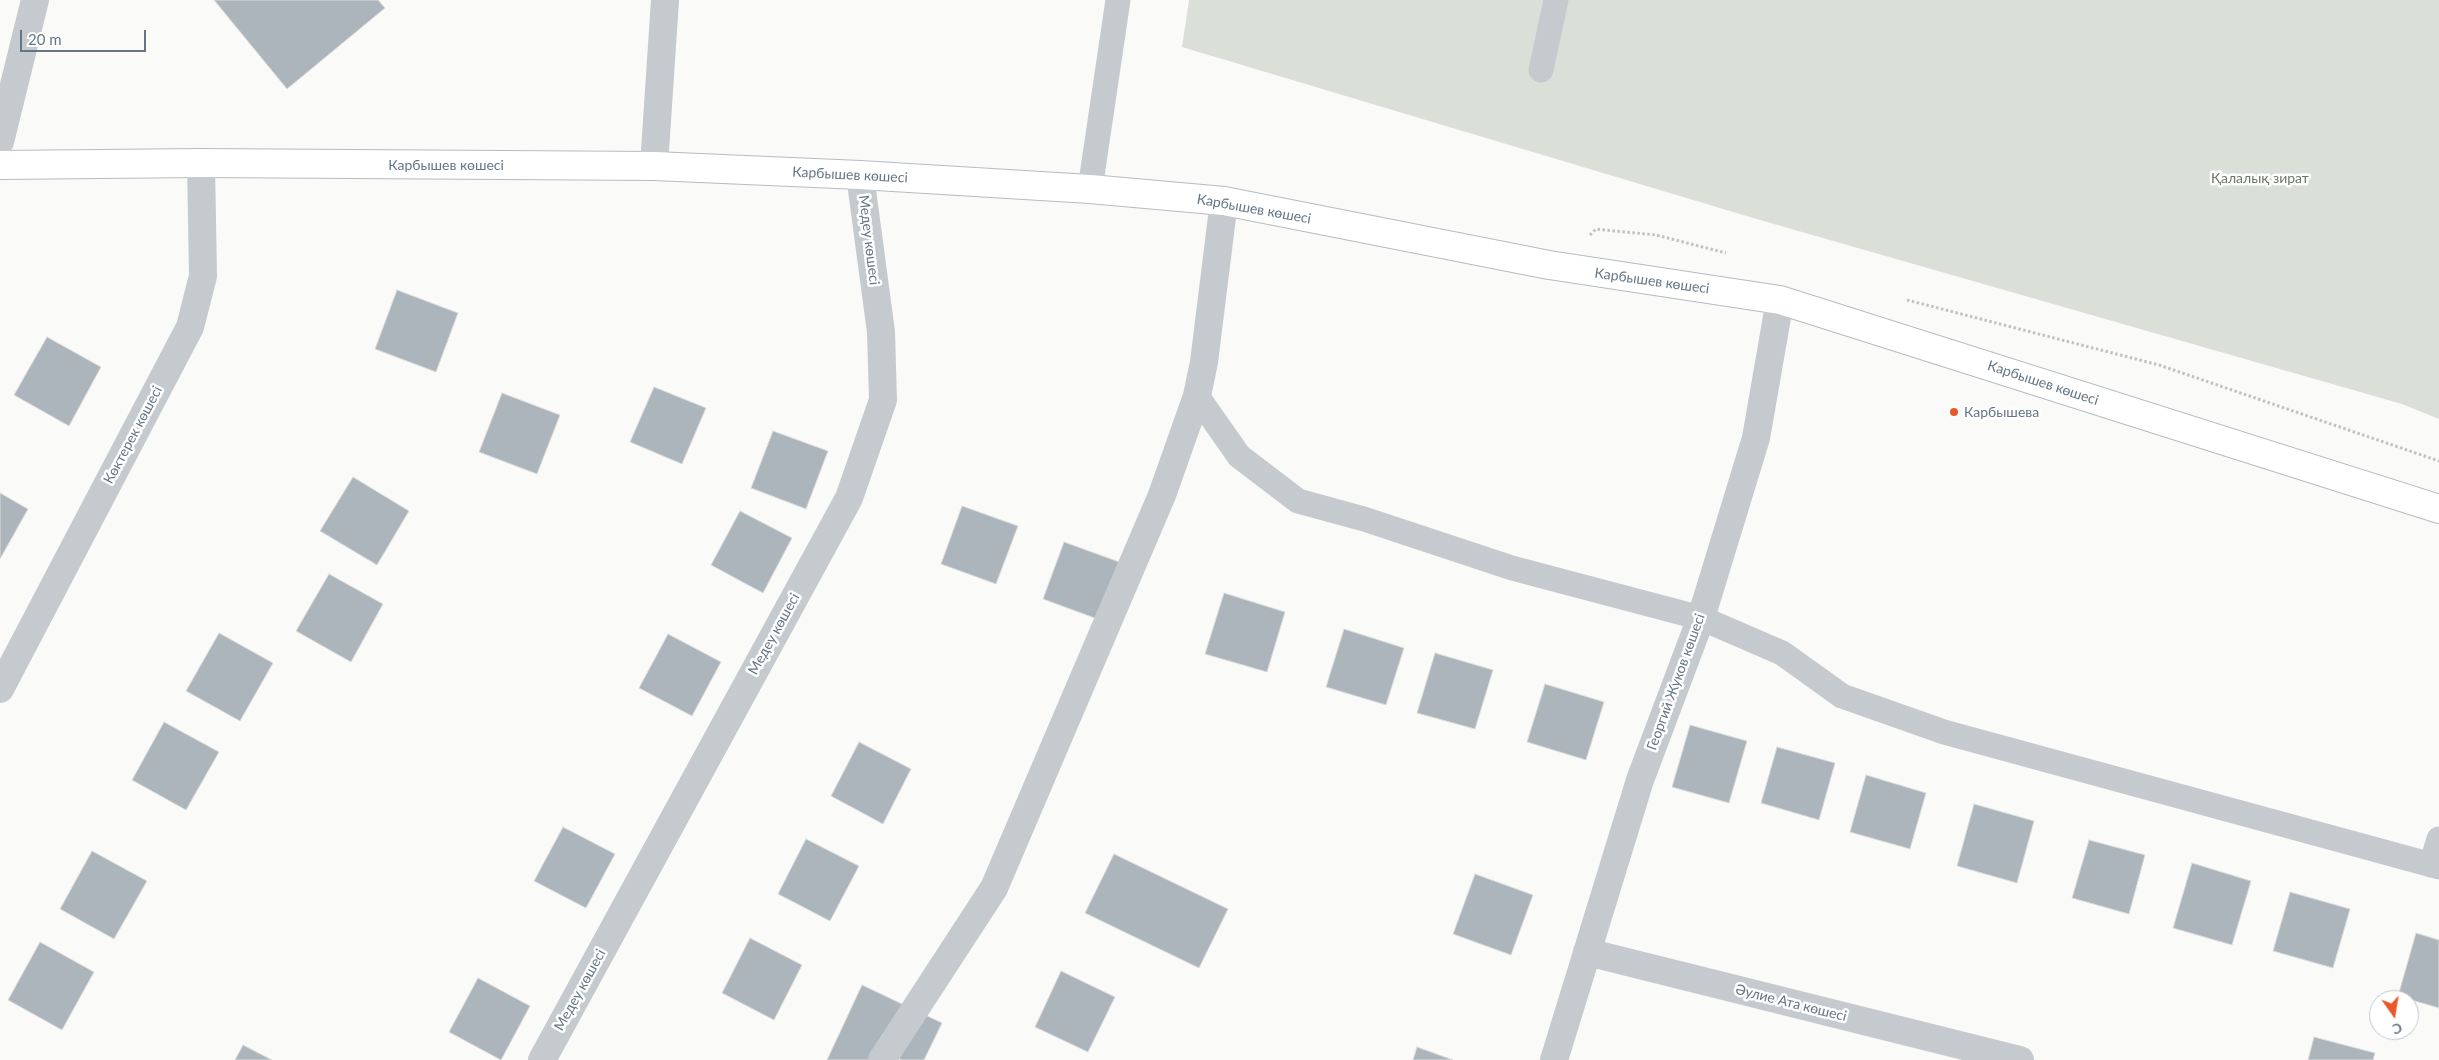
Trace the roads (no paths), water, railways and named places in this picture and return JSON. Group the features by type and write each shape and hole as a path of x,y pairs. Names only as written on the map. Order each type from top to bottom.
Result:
{"street":[{"path":"0,142 35,0"},
{"path":"654,166 665,0"},
{"name":"Карбышев көшесі","path":"0,165 201,163 654,166 860,175 1090,189 1224,201 1549,265 1780,300 2439,509"},
{"name":"Көктерек көшесі","path":"0,689 190,326 203,276 201,163"},
{"name":"Медеу көшесі","path":"542,1060 849,498 883,400 881,332 860,175"},
{"path":"882,1060 994,888 1162,496 1197,396 1204,362 1224,201"},
{"name":"Георгий Жуков көшесі","path":"1554,1060 1640,780 1701,618 1756,438 1780,300"},
{"name":"Әулие Ата көшесі","path":"1588,952 1993,1057 2020,1060"}],"lane":[{"path":"1090,189 1118,0"},
{"path":"1541,70 1556,0"},
{"path":"1197,396 1240,456 1298,501 1364,519 1512,568 1701,618 1782,653 1842,696 1944,732 2435,866 2439,839"}],"place":[{"name":"Карбышева","path":"1954,412"}],"park label":[{"name":"Қалалық зират","path":"2260,178"}]}
